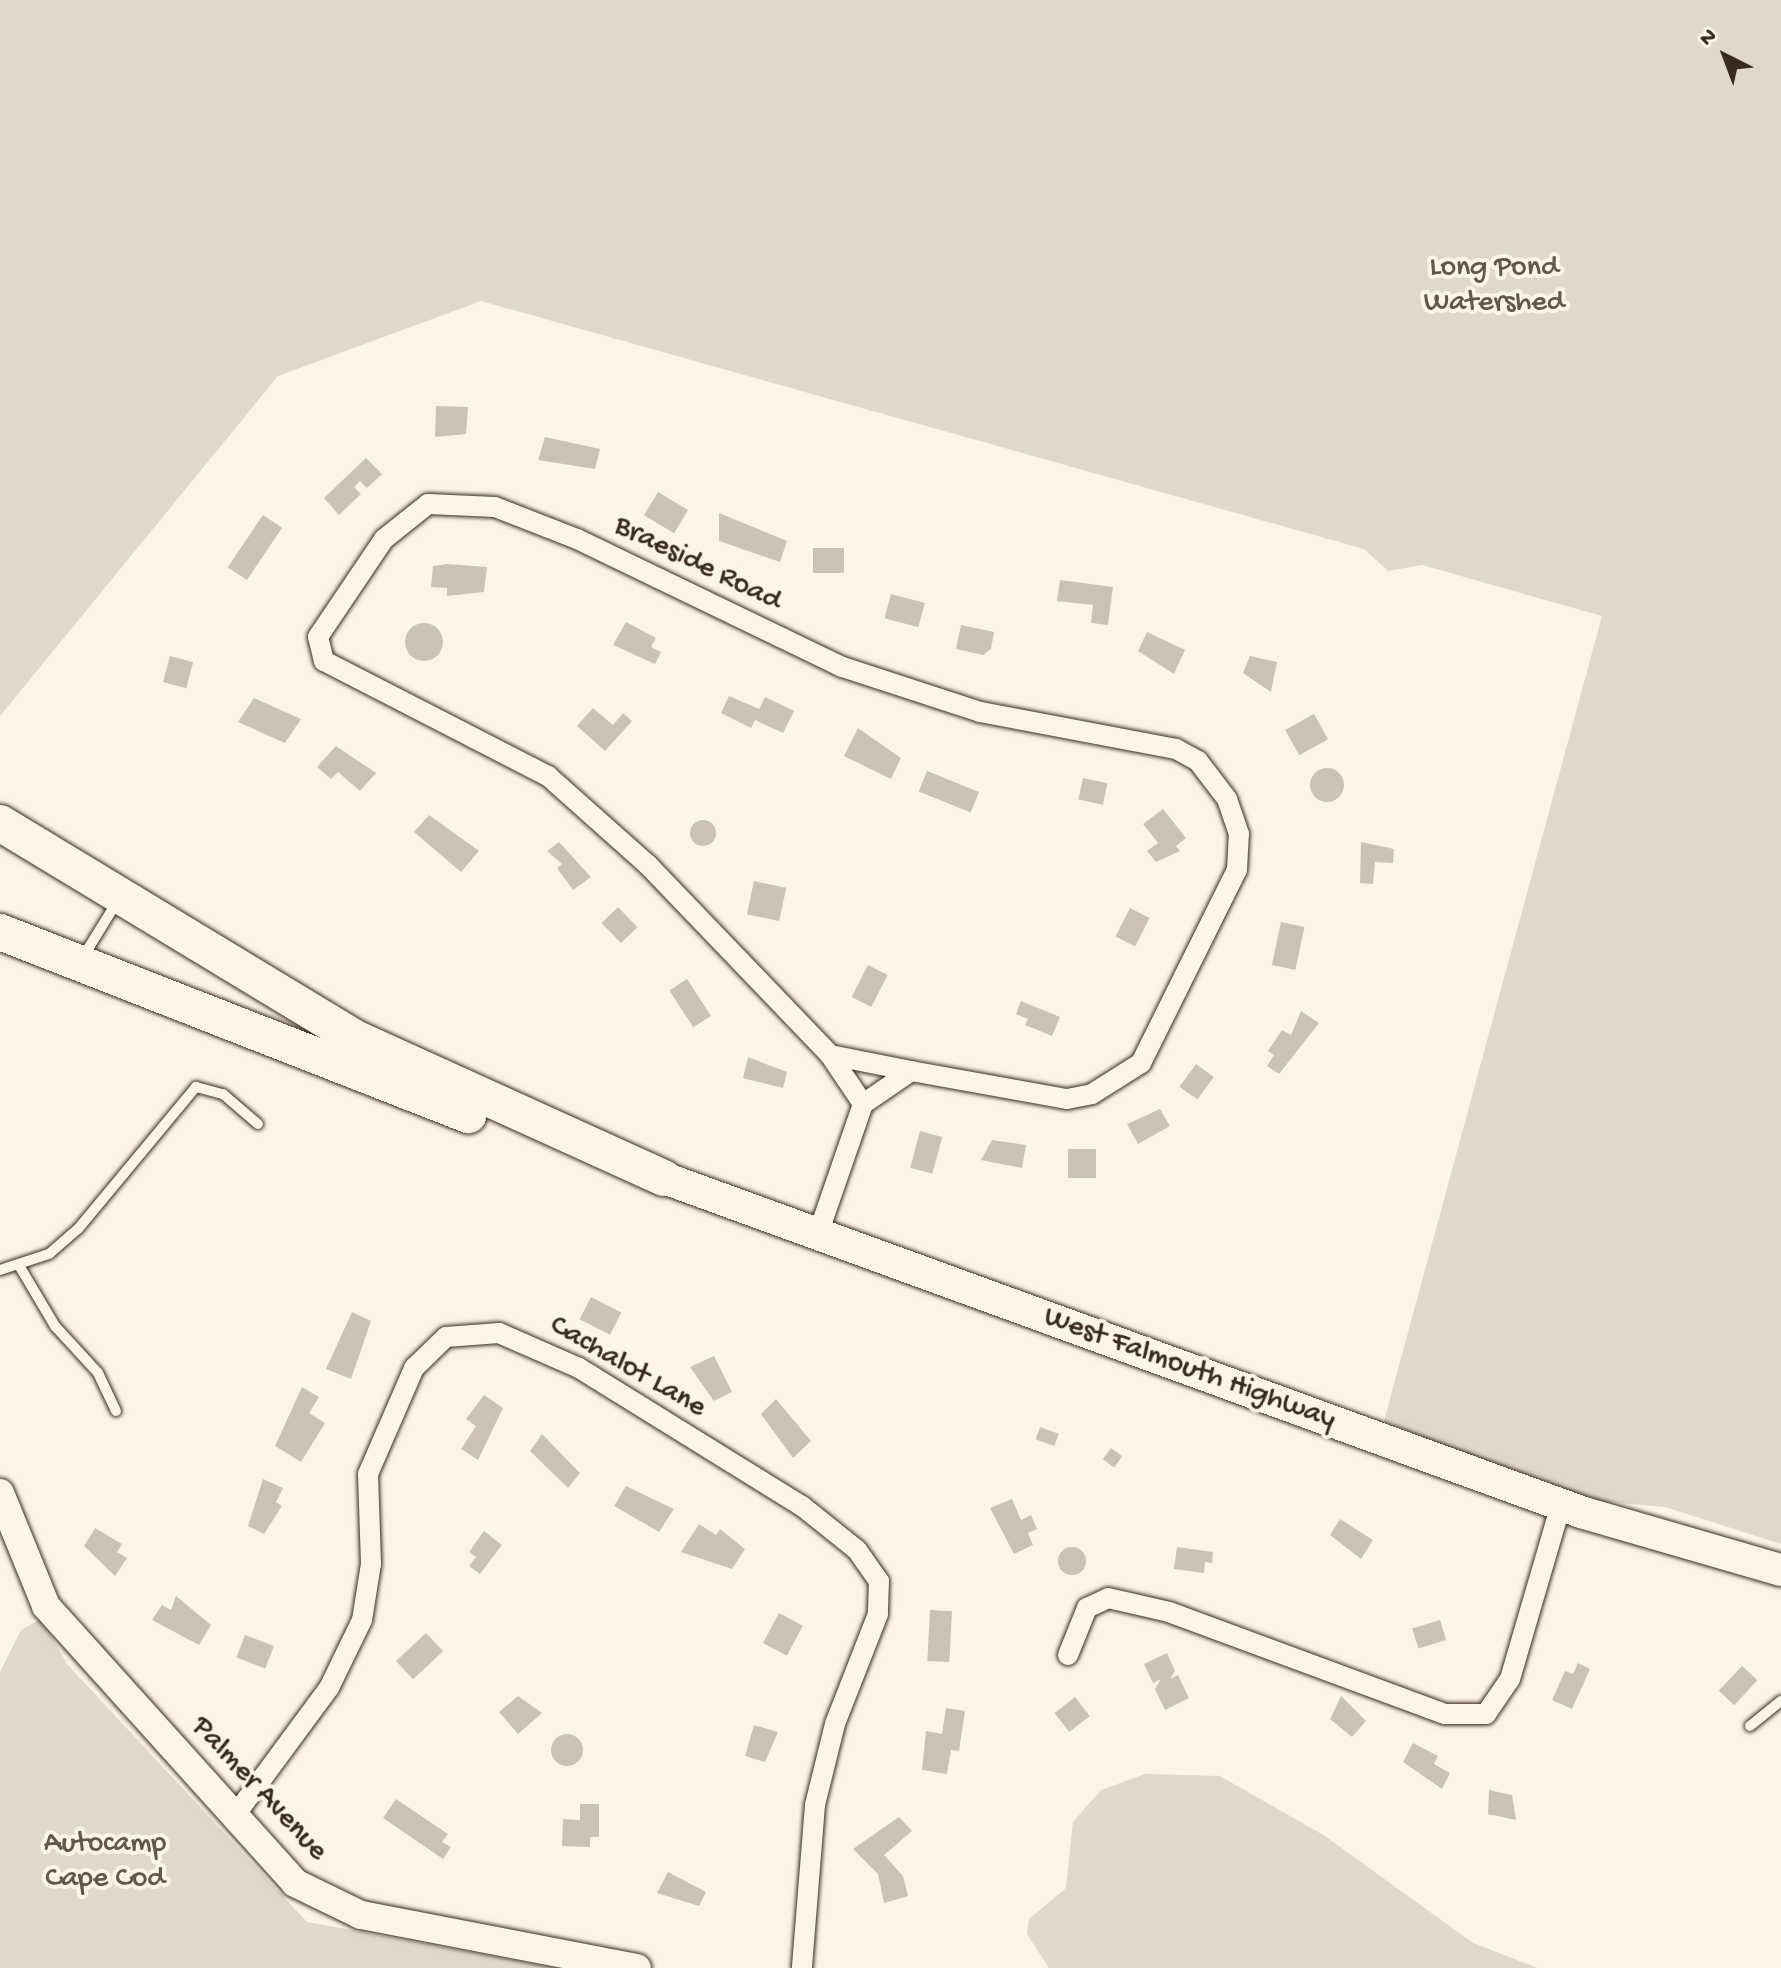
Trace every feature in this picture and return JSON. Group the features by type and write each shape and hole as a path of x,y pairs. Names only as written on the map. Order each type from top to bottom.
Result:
{"highway":[{"path":"0,823 353,1037 664,1178"},
{"path":"0,932 405,1092 664,1178"},
{"name":"West Falmouth Highway","path":"664,1178 1561,1505 1781,1570"}],"main road":[{"name":"Palmer Avenue","path":"0,1493 46,1606 233,1818 295,1883 340,1909 637,1968"}],"street":[{"name":"Braeside Road","path":"830,1055 1067,1099 1092,1094 1141,1063 1160,1037 1242,854 1227,799 1198,761 1143,738 980,712 842,667 577,539 495,507 457,500 414,512 352,579 318,637 324,661 499,747 577,797 830,1055 863,1104"},
{"path":"818,1234 863,1104 911,1071"},
{"name":"Cachalot Lane","path":"233,1818 329,1688 357,1632 371,1564 368,1474 414,1368 446,1337 499,1333 579,1368 802,1506 857,1550 879,1581 878,1614 835,1724 815,1805 802,1968"},
{"path":"1068,1655 1087,1608 1108,1598 1169,1612 1445,1714 1486,1714 1510,1679 1561,1505"}],"lane":[{"path":"78,965 121,895"},
{"path":"0,1270 20,1267 78,1229 196,1087 223,1094 258,1124"},
{"path":"20,1267 55,1326 98,1373 116,1411"},
{"path":"1750,1726 1781,1701"}],"green space":[{"name":"Long Pond Watershed","path":"0,0 1781,0 1781,1544 1665,1507 1565,1498 1384,1421 1602,616 1422,565 1388,571 1364,549 481,301 278,376 0,716"},
{"name":"Autocamp Cape Cod","path":"41,1619 67,1664 307,1922 556,1968 0,1968 0,1672 21,1630"},
{"path":"1145,1774 1220,1776 1325,1836 1473,1943 1538,1968 1049,1968 1027,1934 1029,1919 1066,1888 1073,1822 1101,1790"}],"building":[{"path":"436,406 468,407 466,434 435,437"},
{"path":"545,437 600,449 595,469 538,460"},
{"path":"366,458 382,474 367,488 360,481 354,487 361,494 339,515 324,498"},
{"path":"658,492 688,510 674,533 644,515"},
{"path":"719,513 787,541 780,562 719,541"},
{"path":"263,515 282,528 247,580 228,567"},
{"path":"813,548 844,548 844,573 813,573"},
{"path":"433,566 487,567 484,592 447,596 447,588 431,587"},
{"path":"1060,580 1113,587 1108,625 1091,623 1093,605 1057,601"},
{"path":"891,594 925,603 918,627 885,618"},
{"path":"626,622 656,638 651,647 661,652 655,664 613,645"},
{"path":"424,623 437,629 443,642 437,655 424,661 411,655 405,642 411,629"},
{"path":"961,625 994,632 991,649 983,655 956,649"},
{"path":"1147,632 1185,650 1174,674 1138,651"},
{"path":"170,656 193,662 186,688 163,682"},
{"path":"1250,656 1277,662 1271,692 1243,673"},
{"path":"729,696 759,709 765,697 794,711 783,733 755,720 751,728 721,713"},
{"path":"254,698 301,719 285,743 238,722"},
{"path":"593,708 613,725 623,713 632,721 605,751 577,726"},
{"path":"1314,714 1328,739 1299,755 1285,730"},
{"path":"858,728 901,758 891,779 844,756"},
{"path":"336,746 376,773 360,791 338,772 331,779 317,767"},
{"path":"1327,768 1339,773 1344,785 1339,797 1327,802 1315,797 1310,785 1315,773"},
{"path":"927,771 979,792 971,812 919,791"},
{"path":"1083,778 1107,783 1103,805 1078,800"},
{"path":"1163,809 1186,838 1176,846 1180,851 1156,862 1147,851 1158,843 1143,824"},
{"path":"429,815 479,851 461,872 414,832"},
{"path":"703,820 712,824 716,833 712,842 703,846 694,842 690,833 694,824"},
{"path":"559,842 591,877 573,890 557,868 562,864 547,851"},
{"path":"1361,842 1394,849 1393,863 1375,862 1373,884 1360,883"},
{"path":"754,881 786,888 779,921 747,914"},
{"path":"618,907 637,927 621,943 601,923"},
{"path":"1130,908 1150,918 1135,946 1115,937"},
{"path":"1281,922 1304,927 1295,970 1272,965"},
{"path":"868,965 888,975 871,1007 852,997"},
{"path":"687,979 711,1016 693,1027 669,990"},
{"path":"1021,1001 1060,1017 1052,1036 1025,1025 1028,1019 1016,1014"},
{"path":"1301,1011 1319,1023 1279,1074 1267,1066 1274,1055 1268,1051 1282,1030 1291,1035"},
{"path":"748,1057 787,1072 783,1088 743,1078"},
{"path":"1196,1064 1214,1077 1197,1100 1180,1087"},
{"path":"1160,1109 1170,1126 1138,1144 1127,1124"},
{"path":"920,1131 942,1137 932,1174 910,1168"},
{"path":"992,1140 1026,1145 1022,1168 981,1160"},
{"path":"1068,1149 1096,1149 1096,1178 1068,1178"},
{"path":"591,1297 621,1312 610,1335 580,1319"},
{"path":"352,1312 371,1321 351,1379 326,1369"},
{"path":"714,1356 732,1392 714,1401 690,1367"},
{"path":"302,1387 319,1397 309,1413 325,1423 301,1462 275,1446"},
{"path":"484,1395 503,1408 478,1460 461,1449 476,1426 466,1419"},
{"path":"776,1399 811,1441 793,1458 761,1414"},
{"path":"1040,1427 1059,1434 1054,1446 1036,1439"},
{"path":"542,1434 580,1473 568,1488 530,1451"},
{"path":"1111,1448 1122,1456 1114,1468 1103,1459"},
{"path":"263,1479 283,1488 276,1502 282,1506 264,1534 248,1526"},
{"path":"626,1486 674,1509 659,1532 614,1506"},
{"path":"1012,1499 1021,1520 1031,1515 1037,1529 1028,1533 1033,1545 1014,1554 990,1508"},
{"path":"1340,1519 1373,1540 1361,1559 1330,1535"},
{"path":"699,1524 716,1535 720,1529 745,1549 732,1569 681,1552"},
{"path":"95,1528 122,1544 117,1552 127,1558 115,1576 84,1546"},
{"path":"484,1531 502,1545 480,1574 469,1566 476,1557 469,1552"},
{"path":"1072,1547 1082,1551 1086,1561 1082,1571 1072,1575 1062,1571 1058,1561 1062,1551"},
{"path":"1177,1547 1213,1552 1212,1563 1205,1562 1204,1573 1174,1569"},
{"path":"176,1596 211,1625 199,1645 152,1620 162,1605 171,1610"},
{"path":"930,1610 952,1611 949,1662 927,1661"},
{"path":"779,1613 803,1626 787,1656 763,1643"},
{"path":"1440,1620 1446,1640 1418,1649 1412,1628"},
{"path":"426,1633 443,1651 413,1679 396,1661"},
{"path":"245,1635 274,1646 265,1669 236,1657"},
{"path":"1167,1653 1175,1671 1170,1679 1178,1675 1189,1698 1165,1710 1155,1689 1161,1679 1153,1683 1144,1664"},
{"path":"1578,1663 1590,1669 1572,1709 1552,1700 1565,1671 1573,1674"},
{"path":"1742,1666 1757,1680 1734,1705 1719,1691"},
{"path":"518,1696 542,1713 518,1734 499,1712"},
{"path":"1341,1696 1366,1721 1352,1737 1330,1719"},
{"path":"1075,1697 1090,1716 1069,1732 1055,1713"},
{"path":"946,1708 965,1711 959,1751 951,1750 947,1774 922,1770 926,1731 942,1734"},
{"path":"754,1725 778,1732 765,1762 745,1756"},
{"path":"567,1734 579,1738 583,1750 579,1762 567,1766 555,1762 551,1750 555,1738"},
{"path":"1413,1743 1438,1756 1434,1764 1450,1773 1442,1789 1403,1762"},
{"path":"1489,1790 1512,1795 1516,1820 1488,1814"},
{"path":"396,1799 448,1834 442,1842 451,1847 443,1859 383,1818"},
{"path":"580,1804 599,1804 599,1837 590,1837 590,1847 562,1846 563,1819 580,1820"},
{"path":"899,1817 912,1831 884,1855 903,1876 908,1896 884,1903 878,1874 853,1849"},
{"path":"668,1872 706,1892 699,1906 657,1893"}]}
